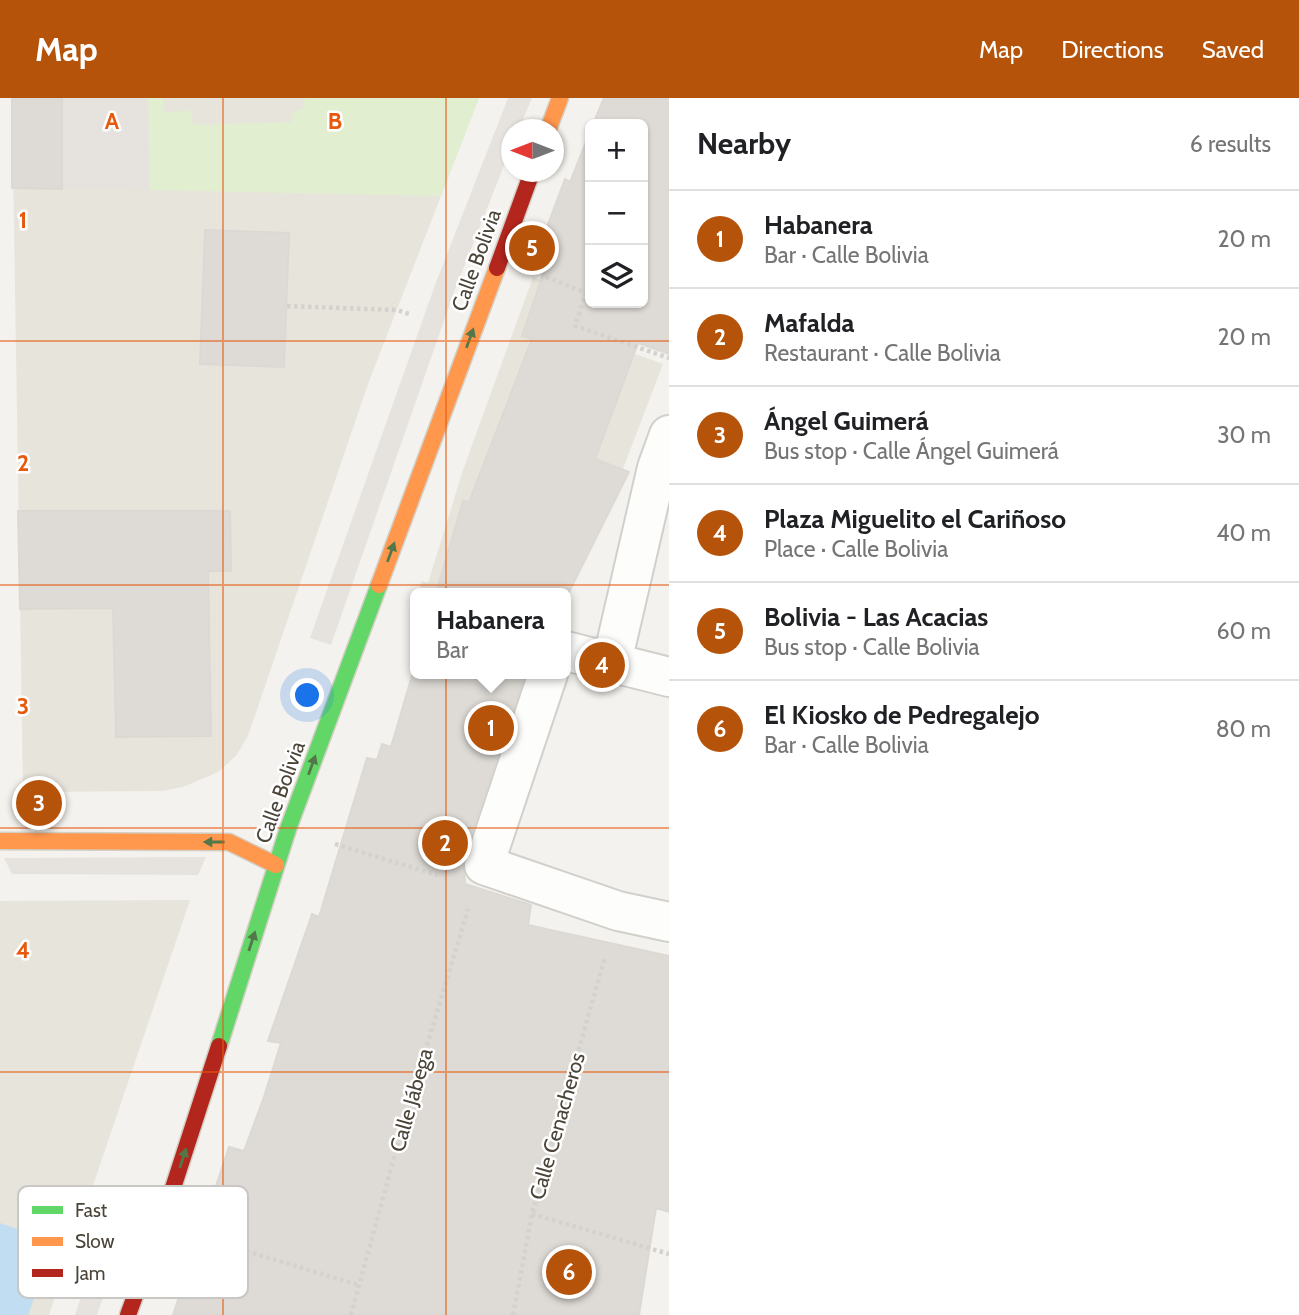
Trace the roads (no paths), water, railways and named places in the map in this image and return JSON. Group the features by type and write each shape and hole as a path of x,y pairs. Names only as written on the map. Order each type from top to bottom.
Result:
{"main road":[{"path":"552,119 560,98"},
{"name":"Calle Bolivia","path":"174,1186 288,829 528,182"},
{"path":"0,841 229,842 276,865"},
{"name":"Calle Bolivia","path":"128,1315 134,1298"}],"street":[{"path":"612,662 657,468 669,435"},
{"path":"571,652 669,677"},
{"path":"546,679 484,865 618,911 669,922"}],"water":[{"path":"0,1223 18,1229 18,1298 34,1298 28,1315 0,1315"}],"place":[{"name":"Bolivia - Las Acacias","path":"532,248"},
{"name":"Plaza Miguelito el Cariñoso","path":"602,665"},
{"name":"Habanera","path":"491,728"},
{"name":"Ángel Guimerá","path":"39,803"},
{"name":"Mafalda","path":"445,843"},
{"name":"El Kiosko de Pedregalejo","path":"569,1272"}]}
